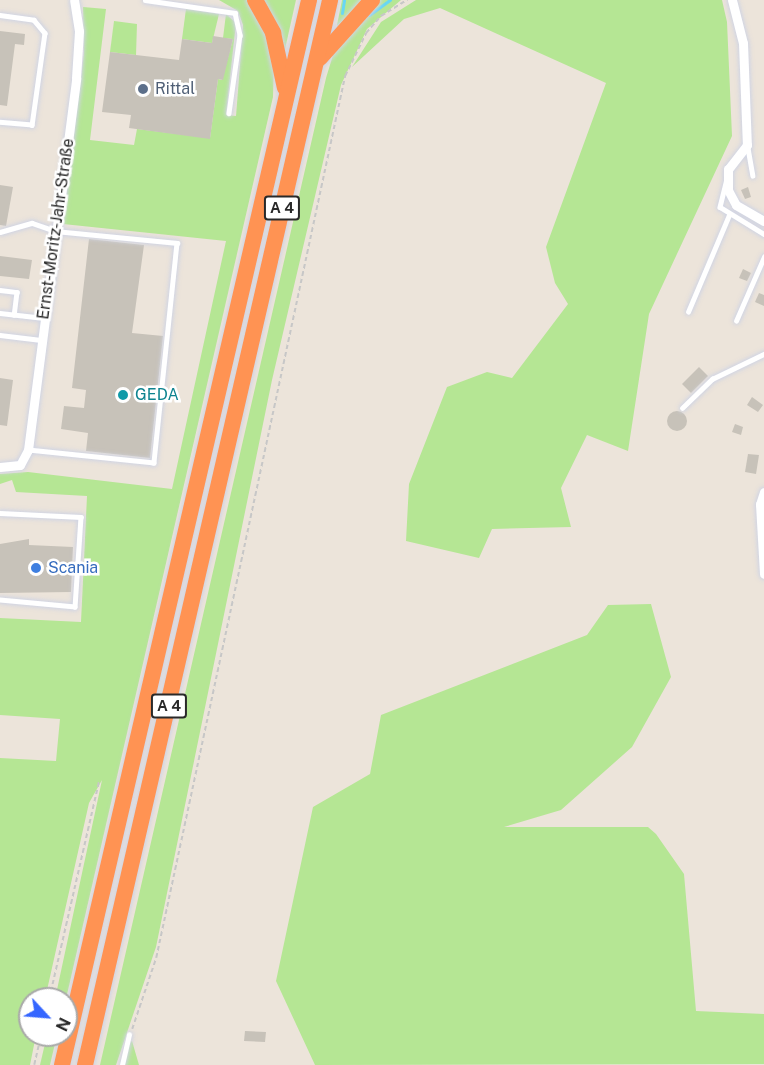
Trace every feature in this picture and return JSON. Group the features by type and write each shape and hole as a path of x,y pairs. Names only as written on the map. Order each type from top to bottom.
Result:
{"highway":[{"path":"255,0 273,33 286,98"},
{"name":"A 4","path":"62,1065 309,0"},
{"name":"A 4","path":"85,1065 330,0"},
{"path":"315,63 372,0"}],"street":[{"name":"Ernst-Moritz-Jahr-Straße","path":"26,454 76,78 79,31 74,0"},
{"path":"732,0 744,54 747,145 733,159 727,179 736,205 764,221"},
{"path":"0,467 20,465 26,454"},
{"path":"764,492 759,504 764,574"}],"lane":[{"path":"145,0 235,13 240,35 229,113"},
{"path":"0,15 34,20 45,33 32,125 0,122"},
{"path":"747,145 753,176"},
{"path":"727,179 719,197 729,215 764,234"},
{"path":"688,312 729,215"},
{"path":"0,232 32,223 55,231 177,243 157,458 146,464 26,454"},
{"path":"736,321 764,257"},
{"path":"0,290 17,292 14,315"},
{"path":"0,313 44,318"},
{"path":"0,335 41,340"},
{"path":"682,408 712,379 764,354"},
{"path":"0,513 81,517 75,607 0,600"},
{"path":"122,1065 129,1035"}],"path":[{"path":"129,1035 156,958 345,76 366,33 381,16 407,0"},
{"path":"52,987 99,781"},
{"path":"34,1065 38,1047"}],"green space":[{"path":"219,0 250,0 257,9 274,63 273,97 69,987 58,987 102,780 89,803 48,987 18,987 18,1047 34,1047 30,1065 0,1065 0,758 56,761 60,719 0,715 0,618 81,622 87,496 16,492 12,480 0,484 0,474 28,472 172,489 226,241 63,224 84,53 83,7 106,9 90,140 134,145 137,129 210,138 218,79 222,80 233,39 223,38 226,14 236,23 226,115 236,116 243,25 238,11"},
{"path":"262,0 296,0 285,49 282,50"},
{"path":"342,0 364,0 337,26 337,25"},
{"path":"379,0 401,0 367,29 341,85 272,380 156,947 116,1065 100,1065 326,78 333,55"},
{"path":"416,0 722,0 727,22 732,136 649,314 628,451 587,435 561,488 571,527 492,529 479,558 406,541 409,484 447,387 487,372 512,378 568,304 555,283 546,247 606,83 440,8 404,19 352,67 381,22"},
{"path":"186,9 219,14 212,43 182,39"},
{"path":"114,21 137,24 136,55 110,52"},
{"path":"651,604 671,677 632,747 561,810 504,827 648,827 656,834 684,874 696,1011 764,1014 764,1064 315,1065 276,981 313,807 370,774 381,715 587,635 608,605"},
{"path":"132,1041 139,1065 124,1065 127,1046"},
{"path":"44,1047 54,1047 50,1065 40,1065"}],"building":[{"path":"0,31 25,34 24,45 15,44 7,106 0,105"},
{"path":"213,36 233,39 223,80 218,79 210,139 129,128 131,115 102,112 110,52 179,60 182,39 212,43"},
{"path":"0,185 13,187 6,226 0,225"},
{"path":"748,187 751,197 745,199 741,190"},
{"name":"GEDA","path":"89,239 144,245 132,333 163,336 150,458 86,451 88,433 61,429 64,406 84,408 86,390 72,388"},
{"path":"0,256 32,260 29,279 0,276"},
{"path":"743,269 751,273 747,281 739,278"},
{"path":"759,293 764,295 764,306 755,302"},
{"path":"699,367 708,376 691,393 682,384"},
{"path":"0,378 13,380 7,426 0,425"},
{"path":"752,397 763,405 758,412 747,405"},
{"path":"677,411 684,414 687,421 684,428 677,431 670,428 667,421 670,414"},
{"path":"735,424 743,427 741,435 732,432"},
{"path":"748,454 759,455 756,474 745,472"},
{"name":"Scania","path":"29,539 29,545 73,547 71,592 0,593 0,544"},
{"path":"245,1031 266,1032 265,1042 244,1041"}],"waterway":[{"path":"342,13 344,0"},
{"path":"369,15 390,0"}],"place":[{"name":"Rittal","path":"143,89"},
{"name":"GEDA","path":"123,395"},
{"name":"Scania","path":"36,568"}]}
